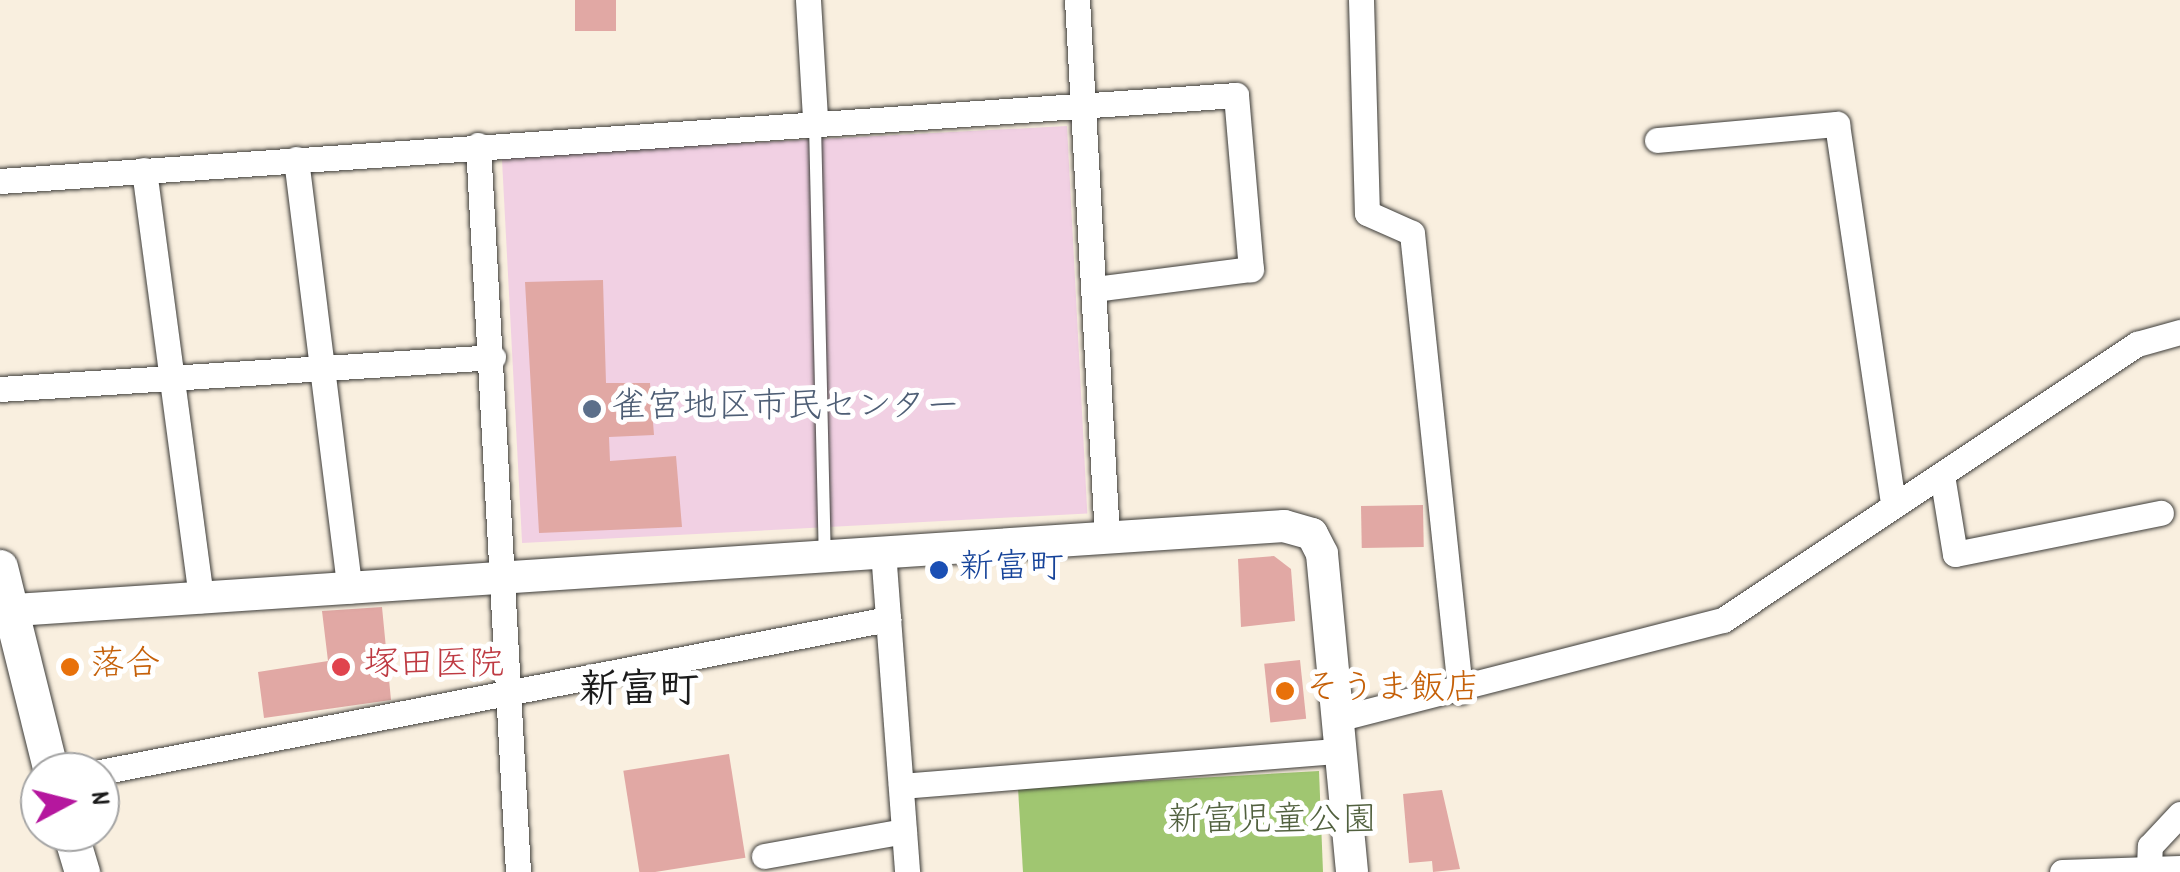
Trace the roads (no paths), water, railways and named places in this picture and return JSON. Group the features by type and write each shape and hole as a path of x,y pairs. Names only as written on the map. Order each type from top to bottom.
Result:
{"main road":[{"path":"0,567 3,611 45,752"}],"street":[{"path":"808,0 815,119"},
{"path":"1078,0 1107,536"},
{"path":"1361,0 1367,213 1412,233 1460,690"},
{"path":"0,181 815,119 1236,95 1250,270 1094,290"},
{"path":"1657,140 1837,124 1893,504"},
{"path":"478,145 518,872"},
{"path":"296,159 350,592"},
{"path":"144,170 202,600"},
{"path":"901,786 1338,735 1460,690 1723,620 2137,344 2180,332"},
{"path":"0,389 492,357"},
{"path":"1942,475 1954,554 2161,513"},
{"path":"3,611 502,583 883,551 1284,526 1312,534 1322,554 1352,872"},
{"path":"883,551 907,872"},
{"path":"120,768 888,619"},
{"path":"2149,869 2150,846 2180,814"},
{"path":"764,856 904,831"},
{"path":"2062,872 2180,868"}],"lane":[{"path":"815,119 825,556"}],"place":[{"name":"雀宮地区市民センター","path":"592,409"},
{"name":"新富町","path":"939,570"},
{"name":"落合","path":"70,667"},
{"name":"塚田医院","path":"341,667"},
{"name":"そうま飯店","path":"1285,691"}],"district":[{"name":"新富町","path":"639,694"}],"park label":[{"name":"新富児童公園","path":"1272,823"}]}
